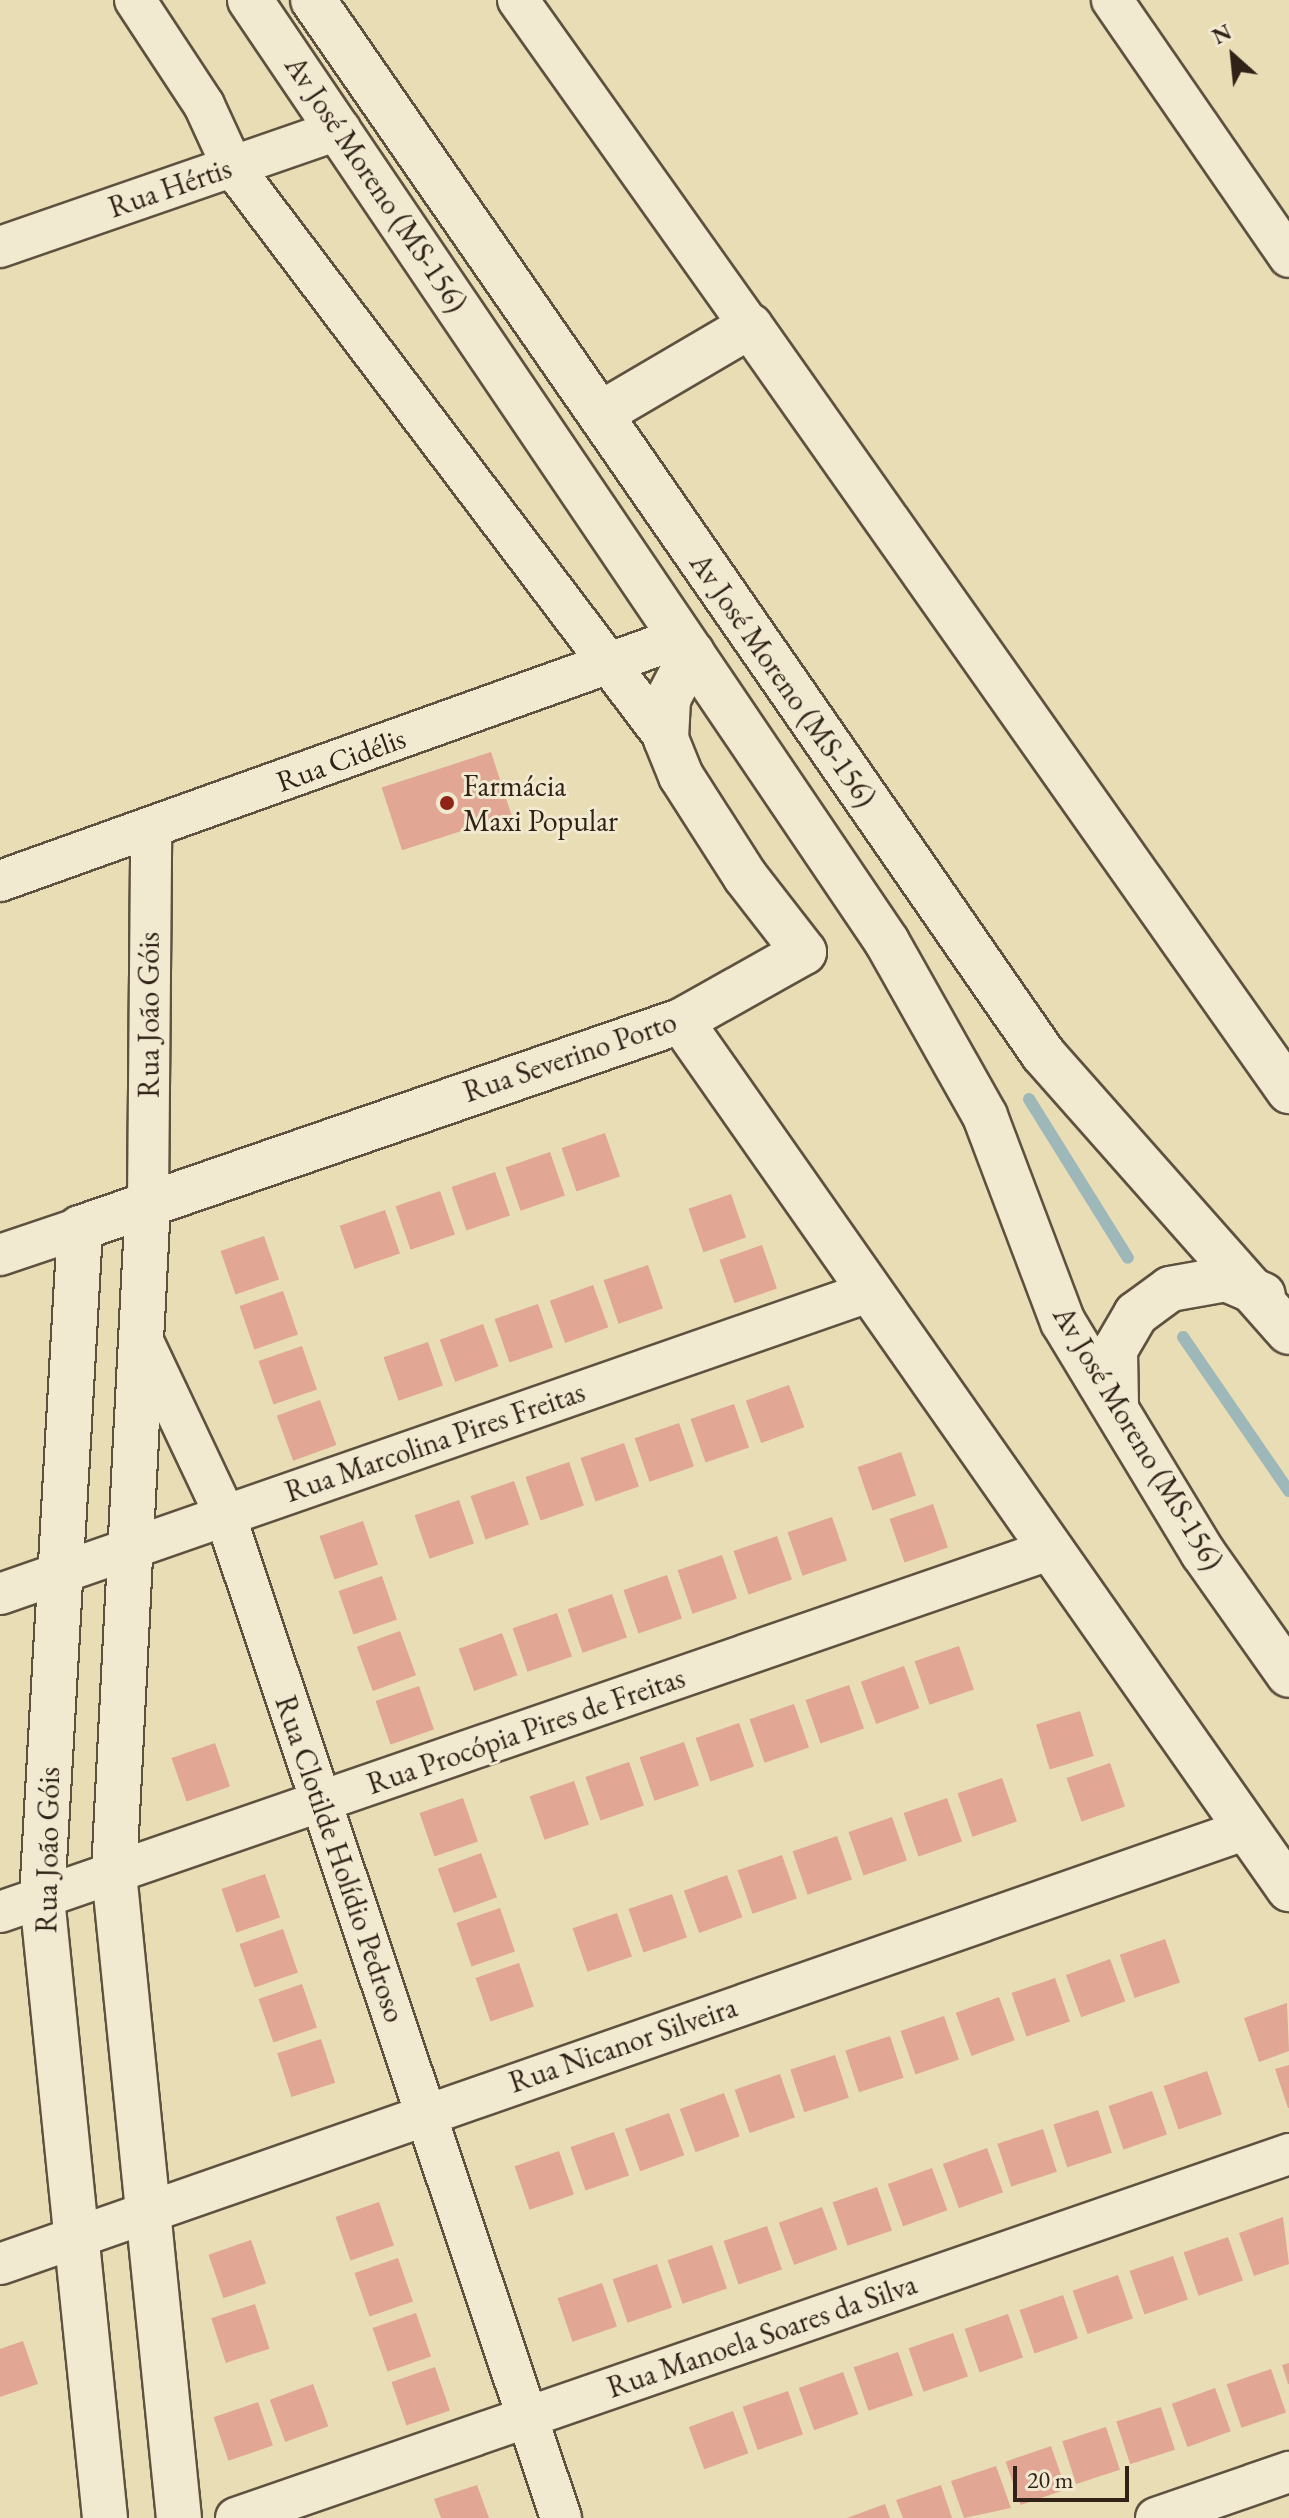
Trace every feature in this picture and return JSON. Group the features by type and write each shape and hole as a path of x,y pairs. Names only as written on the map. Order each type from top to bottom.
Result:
{"street":[{"path":"135,0 204,105 232,166 666,739"},
{"name":"Av José Moreno (MS-156)","path":"250,0 887,942 985,1116 1063,1322 1116,1404 1203,1553 1289,1675"},
{"name":"Av José Moreno (MS-156)","path":"313,0 1043,1054 1263,1295 1289,1332"},
{"path":"518,0 1289,1091"},
{"path":"1112,0 1289,257"},
{"name":"Rua Hértis","path":"0,247 340,129"},
{"path":"600,414 750,326"},
{"name":"Rua Cidélis","path":"0,881 607,664 687,646"},
{"name":"Rua Severino Porto","path":"0,1255 681,1021 804,952 697,801 666,739 668,699 687,646"},
{"name":"Rua João Góis","path":"148,1202 151,829"},
{"path":"681,1021 1289,1889"},
{"name":"Rua Clotilde Holídio Pedroso","path":"148,1202 140,1335 225,1515 561,2518"},
{"name":"Rua João Góis","path":"80,1228 42,1898 105,2518"},
{"path":"1116,1404 1115,1350 1147,1306 1170,1289 1226,1279 1263,1295"},
{"name":"Rua Marcolina Pires Freitas","path":"0,1594 871,1291"},
{"path":"140,1335 114,1873 179,2518"},
{"name":"Rua Procópia Pires de Freitas","path":"0,1912 1052,1549"},
{"name":"Rua Nicanor Silveira","path":"0,2264 425,2113 1247,1829"},
{"name":"Rua Manoela Soares da Silva","path":"236,2518 1289,2154"},
{"path":"1156,2518 1289,2472"}],"building":[{"name":"Farmácia Maxi Popular","path":"491,752 511,815 402,850 382,788"},
{"path":"605,1133 620,1176 576,1191 562,1148"},
{"path":"550,1152 565,1195 521,1211 506,1167"},
{"path":"495,1172 510,1215 466,1230 452,1187"},
{"path":"440,1191 455,1234 411,1250 396,1206"},
{"path":"731,1194 746,1237 703,1252 688,1209"},
{"path":"385,1210 400,1253 355,1269 340,1226"},
{"path":"264,1236 279,1279 235,1294 221,1251"},
{"path":"762,1245 777,1288 734,1303 719,1260"},
{"path":"648,1265 663,1308 619,1324 604,1280"},
{"path":"593,1285 608,1327 565,1343 550,1301"},
{"path":"283,1291 298,1334 254,1349 240,1306"},
{"path":"538,1304 553,1347 509,1362 495,1319"},
{"path":"483,1324 498,1366 455,1382 440,1340"},
{"path":"428,1342 443,1385 399,1401 384,1357"},
{"path":"302,1346 317,1389 273,1404 259,1361"},
{"path":"789,1385 804,1427 761,1443 746,1401"},
{"path":"320,1400 336,1445 293,1461 277,1416"},
{"path":"734,1404 749,1447 705,1462 691,1419"},
{"path":"679,1423 694,1466 650,1482 635,1438"},
{"path":"624,1443 639,1486 595,1501 581,1458"},
{"path":"901,1452 916,1495 872,1510 858,1467"},
{"path":"569,1462 584,1505 540,1520 526,1477"},
{"path":"514,1481 529,1524 485,1539 471,1496"},
{"path":"459,1500 474,1543 430,1559 415,1515"},
{"path":"933,1504 948,1547 904,1562 890,1519"},
{"path":"832,1517 847,1560 803,1576 788,1532"},
{"path":"363,1521 378,1564 334,1579 320,1536"},
{"path":"777,1536 792,1579 748,1594 734,1551"},
{"path":"722,1555 737,1598 693,1614 678,1570"},
{"path":"667,1575 682,1618 638,1633 624,1590"},
{"path":"382,1576 397,1619 353,1634 339,1591"},
{"path":"612,1594 627,1637 583,1653 568,1609"},
{"path":"557,1613 572,1656 528,1672 513,1628"},
{"path":"400,1631 416,1675 373,1691 357,1647"},
{"path":"502,1633 517,1675 474,1691 459,1649"},
{"path":"959,1646 974,1689 930,1705 915,1661"},
{"path":"904,1666 919,1708 876,1724 861,1682"},
{"path":"849,1685 864,1728 820,1743 806,1700"},
{"path":"419,1686 434,1729 390,1744 376,1701"},
{"path":"794,1704 809,1747 765,1763 750,1719"},
{"path":"1080,1711 1094,1756 1050,1769 1036,1724"},
{"path":"739,1723 754,1766 710,1781 696,1738"},
{"path":"684,1742 699,1785 655,1801 640,1757"},
{"path":"215,1743 230,1786 186,1801 172,1758"},
{"path":"629,1762 644,1805 600,1820 586,1777"},
{"path":"1110,1763 1125,1806 1081,1821 1067,1778"},
{"path":"1002,1778 1017,1821 973,1837 958,1793"},
{"path":"574,1781 589,1824 545,1840 530,1796"},
{"path":"463,1798 478,1841 434,1856 420,1813"},
{"path":"947,1798 962,1841 918,1856 904,1813"},
{"path":"892,1817 907,1860 863,1875 849,1832"},
{"path":"837,1836 852,1879 808,1895 793,1851"},
{"path":"481,1853 497,1897 454,1913 438,1869"},
{"path":"782,1855 797,1898 753,1914 738,1870"},
{"path":"265,1874 280,1917 236,1932 222,1889"},
{"path":"727,1875 742,1917 699,1933 684,1891"},
{"path":"672,1894 687,1937 643,1952 629,1909"},
{"path":"500,1908 515,1951 471,1966 457,1923"},
{"path":"617,1913 632,1956 588,1972 573,1928"},
{"path":"283,1929 298,1972 254,1987 240,1944"},
{"path":"1165,1939 1180,1982 1135,1998 1120,1955"},
{"path":"1110,1959 1125,2001 1081,2017 1066,1975"},
{"path":"519,1963 534,2006 490,2021 476,1978"},
{"path":"1055,1978 1070,2021 1026,2036 1012,1993"},
{"path":"302,1984 317,2027 273,2042 259,1999"},
{"path":"999,1997 1015,2040 972,2056 956,2013"},
{"path":"1287,2003 1289,2051 1259,2062 1244,2018"},
{"path":"944,2016 959,2059 915,2074 901,2031"},
{"path":"890,2036 904,2078 859,2092 845,2051"},
{"path":"321,2039 335,2083 291,2097 277,2053"},
{"path":"835,2055 849,2098 804,2112 790,2070"},
{"path":"1289,2065 1289,2108 1288,2108 1275,2069"},
{"path":"1207,2071 1222,2114 1178,2129 1164,2086"},
{"path":"780,2074 795,2117 750,2133 735,2090"},
{"path":"1152,2091 1167,2134 1123,2149 1109,2106"},
{"path":"724,2093 740,2136 696,2152 680,2109"},
{"path":"1098,2110 1112,2153 1067,2167 1053,2125"},
{"path":"669,2113 684,2155 640,2171 625,2129"},
{"path":"1043,2129 1057,2172 1011,2187 997,2144"},
{"path":"614,2132 629,2175 585,2190 571,2147"},
{"path":"987,2148 1003,2192 959,2208 943,2164"},
{"path":"559,2151 574,2194 530,2210 515,2166"},
{"path":"932,2168 947,2210 903,2226 888,2184"},
{"path":"877,2187 892,2230 848,2246 833,2202"},
{"path":"379,2202 394,2245 350,2260 336,2217"},
{"path":"822,2207 837,2249 794,2265 779,2223"},
{"path":"1283,2217 1289,2264 1254,2276 1239,2233"},
{"path":"767,2226 782,2269 738,2284 724,2241"},
{"path":"1228,2237 1243,2280 1199,2296 1184,2252"},
{"path":"251,2240 266,2283 223,2298 208,2255"},
{"path":"712,2245 727,2288 683,2304 668,2260"},
{"path":"1173,2256 1188,2299 1144,2314 1130,2271"},
{"path":"398,2258 413,2301 369,2316 355,2273"},
{"path":"657,2264 672,2307 628,2323 613,2279"},
{"path":"1118,2275 1133,2318 1088,2334 1073,2291"},
{"path":"602,2283 617,2326 573,2342 558,2298"},
{"path":"1063,2295 1078,2338 1034,2353 1020,2310"},
{"path":"255,2304 270,2349 226,2363 211,2318"},
{"path":"416,2313 431,2356 387,2371 373,2328"},
{"path":"1008,2314 1023,2357 979,2372 965,2329"},
{"path":"953,2333 968,2376 924,2392 909,2348"},
{"path":"23,2341 38,2384 0,2397 0,2349"},
{"path":"898,2352 913,2395 869,2411 854,2367"},
{"path":"1289,2363 1289,2384 1288,2384 1282,2365"},
{"path":"435,2367 450,2410 406,2425 392,2382"},
{"path":"1271,2369 1286,2412 1242,2428 1227,2384"},
{"path":"843,2372 858,2414 814,2430 799,2388"},
{"path":"313,2384 328,2426 285,2442 270,2400"},
{"path":"1215,2388 1231,2431 1188,2447 1172,2404"},
{"path":"788,2391 803,2434 758,2450 743,2407"},
{"path":"258,2402 273,2445 229,2461 214,2417"},
{"path":"1161,2407 1175,2450 1130,2464 1116,2422"},
{"path":"733,2411 748,2453 704,2469 689,2427"},
{"path":"1106,2427 1120,2470 1076,2484 1062,2441"},
{"path":"1051,2446 1066,2489 1021,2505 1006,2462"},
{"path":"996,2466 1011,2508 964,2518 951,2481"},
{"path":"477,2485 489,2518 441,2518 434,2499"},
{"path":"941,2485 952,2518 903,2518 896,2500"},
{"path":"885,2504 890,2518 847,2518"}],"waterway":[{"path":"1029,1099 1128,1258"},
{"path":"1183,1337 1289,1491"}],"place":[{"name":"Farmácia Maxi Popular","path":"447,803"}]}
